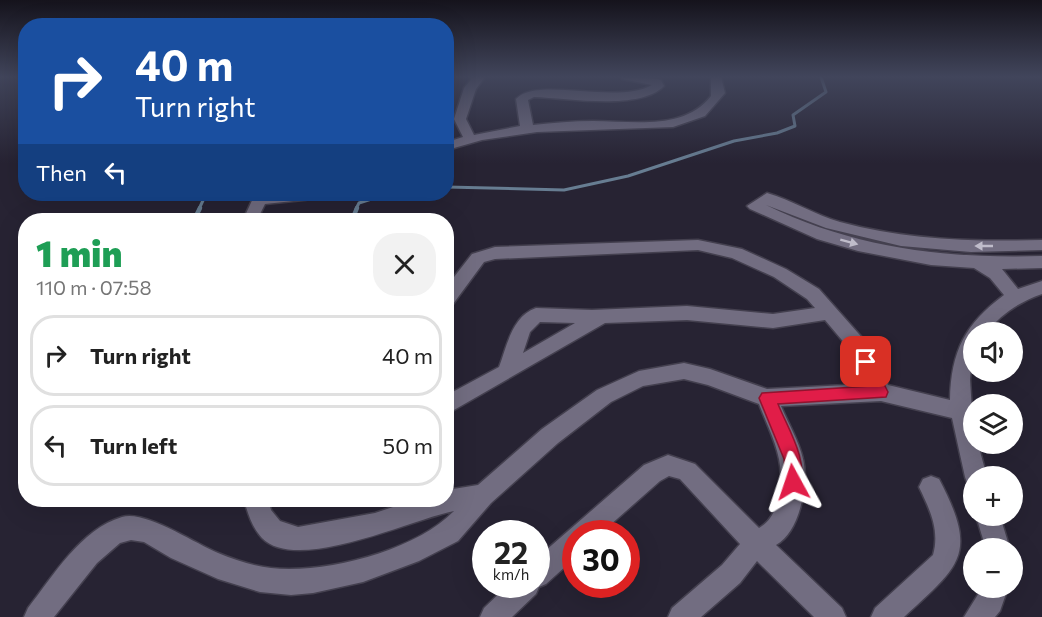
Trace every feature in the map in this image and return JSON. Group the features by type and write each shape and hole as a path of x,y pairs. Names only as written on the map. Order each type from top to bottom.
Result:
{"street":[{"path":"464,106 460,119 470,139"},
{"path":"523,106 527,129"},
{"path":"454,144 527,129 627,126 682,121 707,111 710,106"},
{"path":"1041,246 973,246 912,242 841,227 804,215 767,198 755,206 791,223 850,243 904,255 970,262 1042,262"},
{"path":"454,290 478,258 495,253 698,245 736,253 769,267 813,294 859,347 881,392"},
{"path":"970,262 988,267 1000,276 1014,297"},
{"path":"973,466 959,411 961,374 966,351 974,332 986,318 1014,297 1042,287"},
{"path":"507,372 522,329 536,315 687,314 773,321 830,313"},
{"path":"454,401 602,316"},
{"path":"37,617 102,540 122,529 134,527 180,550 252,578 293,582 332,578 398,557 449,532 483,495 587,408 639,379 684,371 730,382 767,398 881,392 959,411"},
{"path":"681,617 731,574 756,543 776,532 786,513 793,482 792,459 767,398"},
{"path":"598,520 652,473 668,465 687,471 756,543 833,617"},
{"path":"884,617 942,564 947,554 948,521 931,487"},
{"path":"454,500 483,495"},
{"path":"258,507 261,517 272,531 298,539 375,525 426,507"},
{"path":"550,564 562,553"},
{"path":"493,617 513,598"},
{"path":"977,617 992,598"}],"waterway":[{"path":"454,187 564,190 628,176 734,141 777,133 795,126 793,115 806,106"},
{"path":"199,209 203,201"},
{"path":"356,209 359,203 365,201"},
{"path":"198,213 200,208"},
{"path":"355,213 357,208"}],"route":[{"path":"793,482 792,459 779,422 767,398 881,392 866,362"}]}
